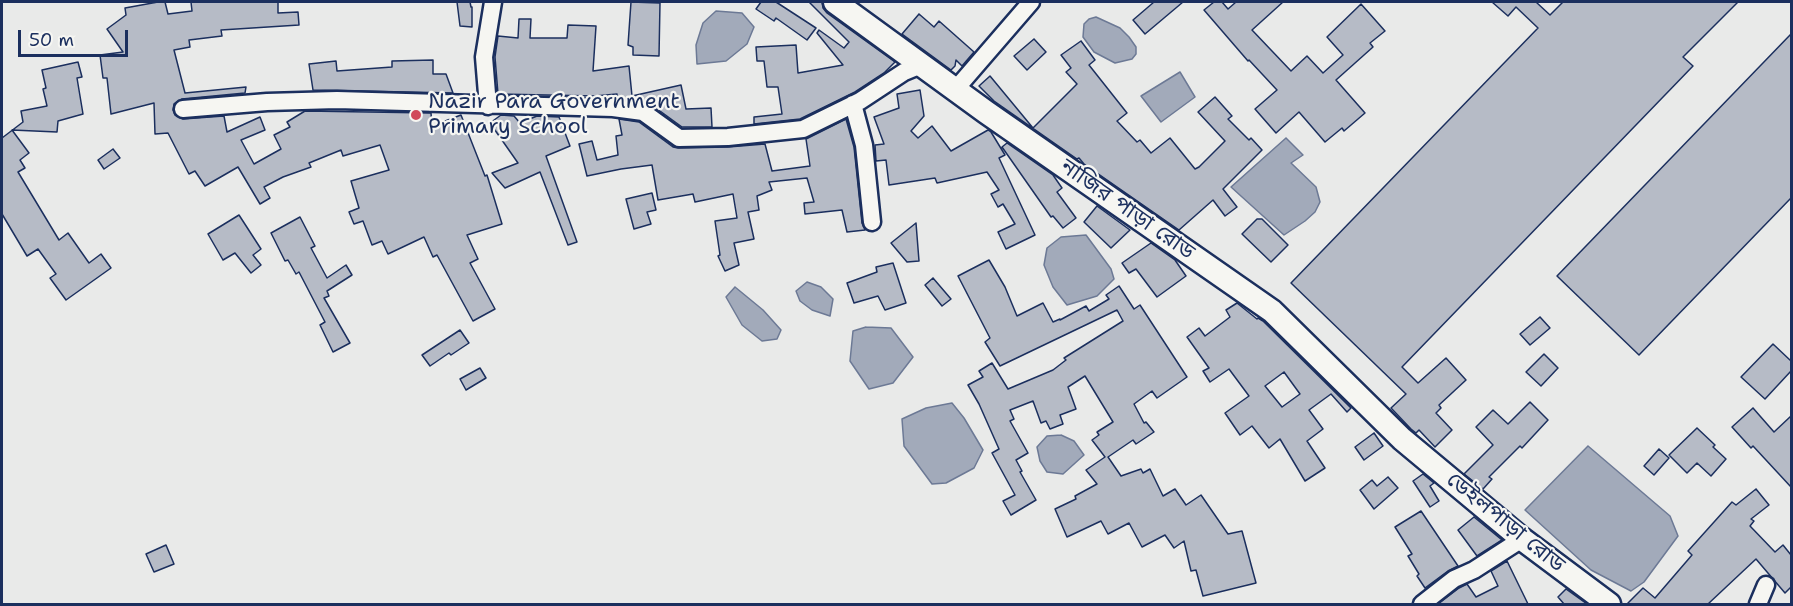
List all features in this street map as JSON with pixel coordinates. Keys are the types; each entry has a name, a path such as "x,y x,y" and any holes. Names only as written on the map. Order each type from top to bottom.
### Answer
{"main road":[{"name":"নাজির পাড়া রোড","path":"835,2 956,90 1272,311 1402,439"},
{"name":"ডেইলপাড়া রোড","path":"1402,439 1522,539 1608,604"}],"street":[{"path":"488,106 484,57 494,2"},
{"path":"956,90 1031,2"},
{"path":"183,109 267,102 337,100 613,108 643,112 679,138 728,137 803,129 853,104 904,72 921,65"},
{"path":"853,104 864,145 872,222"},
{"path":"1422,604 1454,579 1474,570 1522,539"},
{"path":"1758,604 1766,585"}],"water":[{"path":"716,11 742,13 754,27 747,44 726,61 697,64 696,45 703,23"},
{"path":"1096,17 1120,28 1129,37 1136,47 1136,54 1132,59 1115,63 1094,52 1083,37 1084,24"},
{"path":"1180,72 1195,97 1161,122 1141,96"},
{"path":"1286,138 1303,155 1291,163 1316,187 1320,202 1315,212 1284,235 1231,187"},
{"path":"1086,235 1111,269 1114,279 1097,296 1067,305 1053,287 1044,265 1047,248 1061,237"},
{"path":"807,282 821,287 833,299 830,316 812,310 800,301 796,291"},
{"path":"735,287 763,310 781,330 777,339 762,341 742,325 726,297"},
{"path":"866,327 891,328 913,357 893,383 869,389 850,361 853,331"},
{"path":"952,403 983,450 974,468 946,483 932,484 904,446 902,419 926,408"},
{"path":"1061,435 1074,441 1084,455 1063,474 1047,472 1040,461 1037,447 1047,436"},
{"path":"1588,446 1670,516 1678,536 1644,582 1631,591 1591,570 1525,510"}],"building":[{"path":"165,2 168,14 192,11 191,2 278,2 278,13 298,12 299,25 221,30 222,36 189,40 190,47 174,50 185,93 246,87 245,93 182,99 174,104 173,110 175,115 183,119 224,116 227,132 260,117 265,130 241,140 254,164 281,149 274,135 290,127 287,122 305,111 431,113 432,126 461,115 485,176 487,175 502,224 467,235 478,259 470,263 495,309 473,321 437,255 433,257 424,237 388,254 382,241 372,245 363,221 354,224 349,212 359,208 351,181 389,170 380,145 343,156 341,150 309,163 311,167 264,187 270,198 260,204 238,167 205,186 195,171 189,174 168,133 155,134 154,103 111,114 107,78 103,78 100,55 123,52 107,29 126,15 125,8"},
{"path":"457,2 470,2 472,27 460,26"},
{"path":"631,2 660,3 659,56 633,55 633,47 628,45"},
{"path":"761,2 776,2 816,28 807,40 776,18 774,21 756,9"},
{"path":"809,2 822,2 827,13 895,62 884,73 855,92 800,119 754,124 754,117 782,114 778,87 767,87 764,61 757,61 756,47 796,45 798,73 843,65 817,33 819,30 844,48 849,42"},
{"path":"1154,2 1183,2 1145,34 1133,20"},
{"path":"1214,2 1222,2 1228,9 1236,2 1283,2 1252,30 1291,71 1307,56 1323,73 1343,55 1327,37 1361,4 1385,31 1370,43 1373,47 1336,80 1365,113 1344,131 1342,128 1325,142 1299,112 1276,133 1255,109 1277,90 1248,61 1204,10"},
{"path":"1492,2 1536,2 1550,15 1563,2 1738,2 1683,57 1693,66 1402,367 1418,383 1446,358 1466,380 1439,405 1441,408 1436,413 1452,430 1435,447 1419,430 1416,433 1411,429 1391,408 1406,394 1291,283 1538,28 1516,7 1508,16"},
{"path":"919,14 934,27 939,21 974,52 962,66 956,60 951,70 902,34"},
{"path":"519,19 531,19 530,38 567,38 568,25 596,26 593,71 629,66 632,96 681,85 686,109 711,108 712,127 682,127 649,103 617,98 617,94 595,96 498,94 495,57 498,36 518,38"},
{"path":"1791,34 1791,198 1639,355 1557,276"},
{"path":"1034,39 1046,52 1027,70 1014,56"},
{"path":"1081,41 1095,60 1089,65 1127,113 1117,121 1137,142 1140,140 1151,153 1170,138 1195,169 1199,167 1225,141 1198,112 1215,97 1232,116 1228,119 1262,150 1223,189 1237,207 1225,216 1213,200 1179,230 1084,164 1079,158 1077,159 994,101 979,86 990,76 1033,128 1077,84 1066,72 1071,68 1061,55"},
{"path":"433,60 433,74 446,74 453,93 313,90 309,64 336,61 337,71 392,67 392,61"},
{"path":"78,62 82,77 77,78 83,114 58,121 57,132 12,130 23,122 21,111 47,106 42,70"},
{"path":"920,90 924,116 911,131 918,138 932,126 951,151 988,130 991,132 1005,155 999,158 1035,235 1006,249 998,232 1015,224 1003,204 998,207 991,194 999,190 987,172 937,183 935,178 889,185 886,160 876,161 875,145 884,144 874,117 899,108 897,94"},
{"path":"501,115 514,116 520,123 537,116 559,117 570,146 546,156 577,242 568,245 540,172 505,188 492,173 518,163 490,123"},
{"path":"619,119 639,122 673,147 678,148 765,144 772,171 810,166 806,139 846,119 854,147 862,223 865,230 847,232 842,210 805,214 804,203 814,202 807,178 769,182 772,190 757,196 759,210 748,212 754,239 734,243 739,265 725,271 718,256 720,255 715,221 737,218 733,194 695,202 693,194 658,200 652,165 587,176 579,144 592,141 597,160 618,155 616,136 622,135"},
{"path":"12,130 29,153 20,160 25,168 18,172 59,240 68,233 89,263 101,254 111,268 66,300 50,278 56,274 38,249 27,256 2,214 2,138"},
{"path":"1007,143 1053,175 1062,188 1057,192 1076,218 1063,228 1053,216 1051,217 1002,147"},
{"path":"113,149 120,158 104,169 98,160"},
{"path":"652,193 656,210 647,212 651,224 634,229 626,199"},
{"path":"1097,206 1130,230 1111,248 1084,222"},
{"path":"239,215 261,249 253,255 261,265 251,273 235,253 223,260 208,234"},
{"path":"300,217 315,246 311,248 327,278 346,265 352,275 327,291 329,296 324,298 350,343 333,352 320,325 325,322 299,272 296,274 288,260 285,261 271,233"},
{"path":"1257,219 1262,219 1288,245 1271,262 1242,234"},
{"path":"916,223 919,261 907,262 891,243"},
{"path":"1151,243 1175,260 1186,276 1157,297 1136,269 1129,273 1122,263"},
{"path":"989,260 1005,287 1017,316 1043,303 1053,322 1060,320 1086,306 1089,311 1109,299 1106,295 1119,286 1134,309 1140,305 1187,377 1157,398 1152,391 1134,404 1144,423 1146,422 1154,432 1136,444 1133,440 1108,457 1121,476 1141,469 1143,473 1150,469 1163,496 1175,489 1186,505 1201,495 1228,534 1242,531 1256,583 1203,596 1196,570 1191,571 1184,541 1174,548 1165,535 1142,547 1129,523 1108,534 1101,521 1067,537 1055,509 1076,499 1075,496 1097,484 1086,470 1105,457 1092,440 1099,435 1097,432 1113,422 1085,376 1068,387 1076,409 1060,415 1063,424 1050,429 1046,421 1041,423 1033,401 1010,410 1014,419 1010,421 1028,453 1016,460 1036,500 1011,515 1003,501 1015,495 992,453 999,449 968,385 983,377 979,371 992,363 1008,389 1053,370 1066,360 1064,358 1123,321 1117,310 1000,366 985,342 990,338 958,276"},
{"path":"893,263 906,303 885,310 878,296 854,303 847,283 877,272 876,267"},
{"path":"933,278 951,299 942,306 925,285"},
{"path":"1237,303 1263,321 1351,408 1347,412 1331,394 1309,410 1323,429 1307,441 1325,468 1305,481 1280,439 1269,448 1252,426 1240,435 1225,413 1249,396 1229,369 1210,382 1203,371 1209,368 1187,337 1199,328 1205,336 1230,317 1226,310","holes":["1284,372 1300,394 1282,407 1265,386"]},
{"path":"1540,317 1550,328 1530,345 1520,334"},
{"path":"460,330 469,343 430,366 422,355"},
{"path":"1773,344 1791,361 1791,371 1765,399 1741,377"},
{"path":"1544,354 1558,368 1541,386 1526,372"},
{"path":"480,368 486,378 466,390 460,379"},
{"path":"1530,402 1548,420 1522,448 1520,446 1489,477 1492,479 1483,489 1464,474 1493,445 1476,427 1493,410 1508,424"},
{"path":"1753,408 1774,432 1791,416 1791,487 1732,427"},
{"path":"1697,428 1726,459 1711,476 1697,463 1687,473 1669,455"},
{"path":"1374,433 1383,446 1364,460 1355,447"},
{"path":"1659,449 1669,458 1654,475 1644,466"},
{"path":"1423,474 1434,483 1430,486 1439,501 1430,507 1413,481"},
{"path":"1388,477 1398,488 1374,509 1360,490 1372,480 1377,486"},
{"path":"1756,489 1769,505 1751,519 1754,521 1750,526 1775,552 1783,545 1791,555 1791,587 1785,593 1756,559 1708,604 1627,604 1643,588 1655,598 1692,555 1688,551 1732,502 1736,505"},
{"path":"1421,511 1458,566 1425,588 1408,556 1412,554 1395,527"},
{"path":"1474,517 1502,540 1477,556 1458,530"},
{"path":"166,545 174,564 154,572 146,554"},
{"path":"1507,561 1528,604 1438,604 1467,584 1476,597 1498,586 1491,571"},
{"path":"1566,589 1587,604 1564,604 1558,597"}],"place":[{"name":"Nazir Para Government Primary School","path":"416,115"}]}
